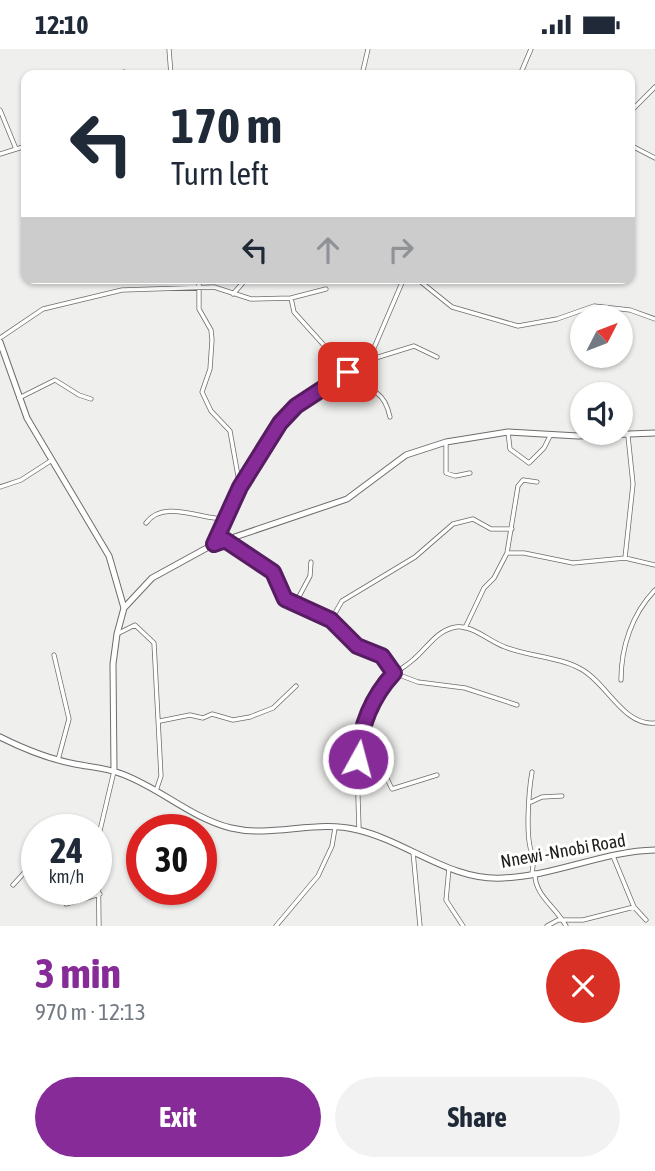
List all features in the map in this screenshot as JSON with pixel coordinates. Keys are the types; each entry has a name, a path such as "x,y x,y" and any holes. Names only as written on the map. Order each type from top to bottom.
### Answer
{"main road":[{"path":"0,340 18,398 109,556 124,608"},
{"path":"114,771 113,664 117,634 124,608 152,578 214,544 346,499 363,490 406,455 446,442 508,432 570,434"},
{"path":"633,435 655,433"},
{"name":"Nnewi -Nnobi Road","path":"0,737 58,760 114,771 192,812 231,828 267,830 336,826 359,830 449,868 502,878 655,850"}],"street":[{"path":"169,49 171,70"},
{"path":"363,70 368,49"},
{"path":"522,70 531,49"},
{"path":"635,107 655,87"},
{"path":"0,110 16,149"},
{"path":"0,154 21,148"},
{"path":"635,148 655,158"},
{"path":"200,284 199,309 211,330 212,340 210,369 202,392 211,411 230,431 240,487"},
{"path":"233,294 242,284"},
{"path":"367,360 401,284"},
{"path":"423,284 452,307 518,325 543,322 594,306 630,310 655,319"},
{"path":"0,340 43,310 58,304 146,286 172,290 214,287 251,299 291,298 326,289"},
{"path":"291,298 294,312 330,352 329,367 338,381 347,386 377,391 387,404 390,417"},
{"path":"214,544 240,487 289,412 367,360 414,347 437,357"},
{"path":"18,398 55,380 91,399"},
{"path":"508,432 510,449 529,463 544,448 551,434"},
{"path":"446,442 446,473 455,476 470,473"},
{"path":"625,558 633,484 629,445"},
{"path":"0,487 21,480 52,460"},
{"path":"465,628 484,588 494,578 507,553 519,482 537,482"},
{"path":"146,523 151,515 162,511 225,519"},
{"path":"331,620 342,601 415,557 453,524 472,519 491,529 512,529"},
{"path":"225,540 273,572 282,594 295,604 331,620 357,646 382,656 394,673 418,681 465,688 517,705"},
{"path":"507,553 524,553 573,563 625,558 655,565"},
{"path":"295,604 310,576 311,562"},
{"path":"621,680 623,648 641,607 655,590"},
{"path":"117,634 135,625 153,639 160,722 161,776 156,791"},
{"path":"359,830 358,759 362,726 382,686 394,673 439,634 455,627 465,628 506,648 531,652 548,661 570,664 599,681 625,713 655,723"},
{"path":"54,655 69,719 58,760"},
{"path":"160,722 190,715 203,718 212,715 233,720 250,717 273,708 296,687"},
{"path":"358,759 379,762 390,789 437,775"},
{"path":"104,814 114,771"},
{"path":"532,772 530,802 534,873 538,891 555,907 566,926"},
{"path":"530,802 542,797 562,796"},
{"path":"276,926 318,876 332,846 336,826"},
{"path":"413,852 420,926"},
{"path":"612,856 634,907 646,920"},
{"path":"449,868 446,899 463,926"},
{"path":"13,885 21,876"},
{"path":"99,926 100,905"},
{"path":"547,926 562,920 593,918 634,907"}],"route":[{"path":"348,372 296,406 280,423 267,449 240,487 214,544 225,540 266,566 273,572 285,599 331,620 348,634 357,646 382,656 394,673 382,686 362,726 358,759"}]}
